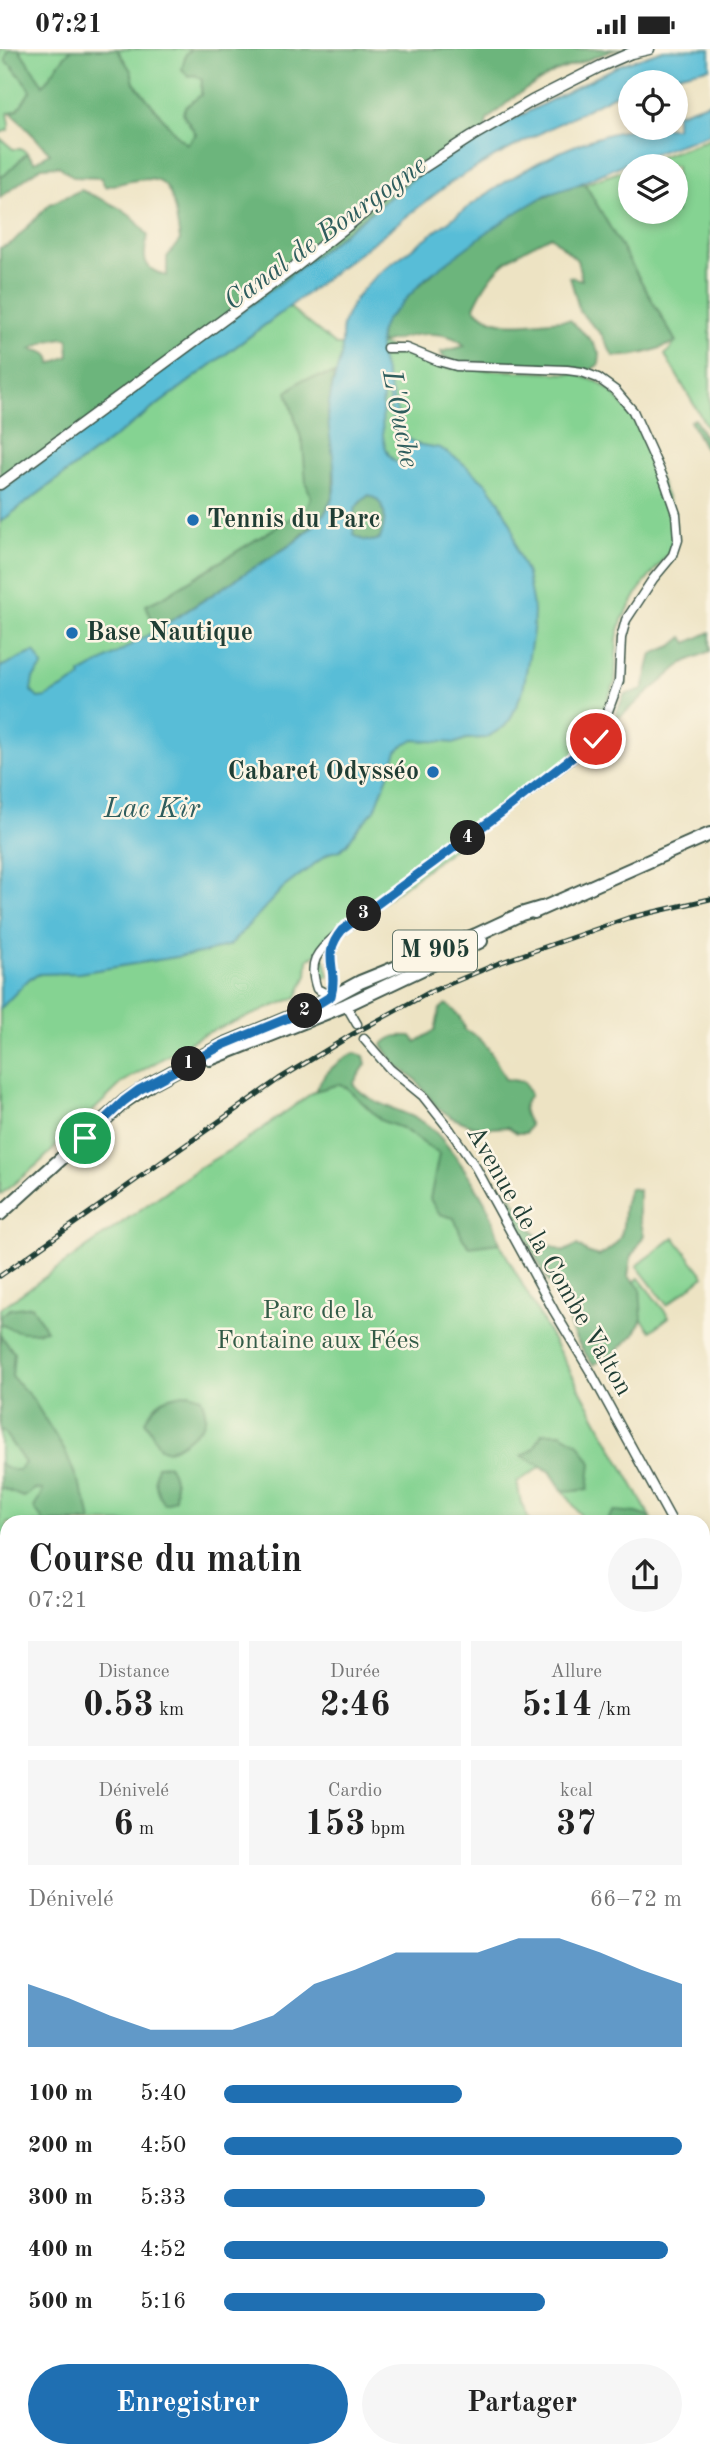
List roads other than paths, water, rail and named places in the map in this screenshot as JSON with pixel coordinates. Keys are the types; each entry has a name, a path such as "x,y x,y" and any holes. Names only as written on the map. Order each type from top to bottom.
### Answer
{"main road":[{"name":"M 905","path":"179,1069 346,1005 473,945 541,908 710,834"},
{"name":"M 905","path":"1,1217 16,1208 21,1197 139,1090 223,1045 310,1009 360,982 541,908"},
{"name":"M 905","path":"346,1005 351,997 422,963 451,945"},
{"name":"M 905","path":"301,1022 323,1008 331,996"},
{"path":"331,996 346,1005"}],"street":[{"path":"0,484 295,267 414,174 533,101 601,66 631,53 649,49"},
{"path":"387,348 406,348 456,366 582,372 608,384 633,411 671,499 678,527 678,540 673,555 653,579 626,620 621,638 619,681 598,738"},
{"path":"342,930 331,947 335,983 331,996 317,989 312,964 316,956 342,930 614,727"},
{"path":"346,1005 357,1024"},
{"name":"Avenue de la Combe Valton","path":"364,1039 390,1069 422,1096 450,1130 475,1168 669,1515"}],"water":[{"name":"Canal de Bourgogne","path":"710,49 710,68 688,73 688,70 618,70 618,93 496,156 450,183 289,307 0,522 0,492 282,282 422,172 516,118 622,64 663,50"},
{"name":"Lac Kir","path":"710,102 710,134 653,154 618,154 618,167 546,195 519,211 426,278 385,321 380,334 379,350 382,362 401,426 409,439 416,444 440,448 459,460 486,483 512,526 517,552 527,574 534,611 523,690 511,718 505,726 486,738 466,739 456,743 414,740 406,743 397,751 375,810 348,843 340,850 329,853 283,888 230,945 207,952 79,973 40,974 30,978 0,1009 0,667 34,652 43,666 33,678 31,691 38,698 46,697 81,678 80,674 185,612 288,547 307,532 323,515 334,492 328,412 342,353 343,325 355,299 386,268 523,171 550,156 618,132 618,140 688,140 688,110","holes":["383,393 388,395 396,434 407,455 404,465 395,461 385,446 382,424","369,495 383,508 384,526 380,539 364,540 354,535 354,512"]}],"railway":[{"path":"0,1276 279,1079 430,992 499,963 628,918 710,899"}],"place":[{"name":"Tennis du Parc","path":"193,520"},
{"name":"Base Nautique","path":"72,633"},
{"name":"Cabaret Odysséo","path":"433,772"}],"water label":[{"name":"L'Ouche","path":"399,419"}],"park label":[{"name":"Parc de la Fontaine aux Fées","path":"318,1326"}]}
